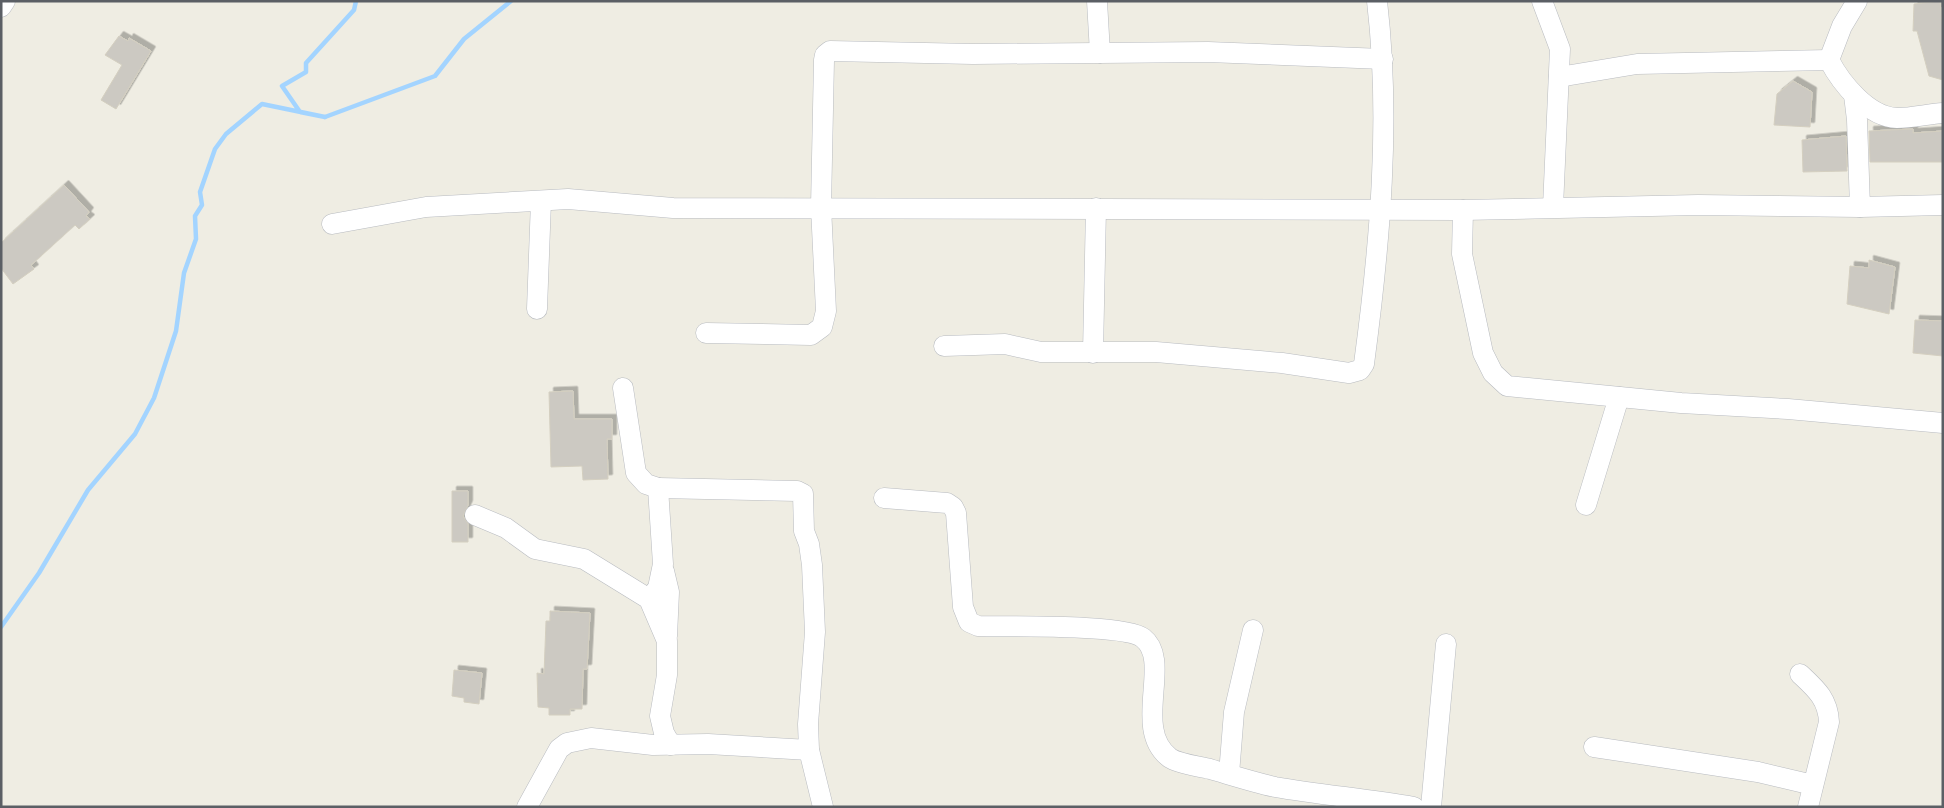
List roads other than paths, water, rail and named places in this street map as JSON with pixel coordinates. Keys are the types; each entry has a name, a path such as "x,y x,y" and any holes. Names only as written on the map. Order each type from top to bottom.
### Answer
{"street":[{"path":"1,7 5,1"},
{"path":"1097,1 1100,53"},
{"path":"944,346 1005,344 1041,352 1156,352 1282,363 1349,373 1360,370 1364,364 1371,313 1381,208 1383,59 1377,1"},
{"path":"1542,1 1560,50 1554,207"},
{"path":"1829,60 1842,26 1856,1"},
{"path":"706,333 816,334 822,327 826,311 821,207 824,60 825,55 830,51 973,54 1208,52 1383,59"},
{"path":"1559,77 1637,64 1829,60"},
{"path":"1829,60 1842,83 1854,95 1881,114 1895,118 1943,113"},
{"path":"1854,95 1857,120 1860,207"},
{"path":"332,224 426,207 568,199 673,208 1381,208 1463,210 1698,205 1860,207 1943,205"},
{"path":"537,309 541,201"},
{"path":"1093,353 1096,208"},
{"path":"1463,210 1462,254 1483,353 1492,373 1507,386 1681,404 1788,409 1943,422"},
{"path":"623,388 636,473 646,484 658,488 797,491 803,494 804,531 809,544 812,565 814,622 808,724 810,750 823,807"},
{"path":"1586,506 1619,397"},
{"path":"658,488 663,564 669,592 667,675 660,716 664,734 671,745"},
{"path":"884,498 947,503 953,507 956,513 962,608 969,622 978,626 1077,627 1128,632 1142,636 1150,645 1154,657 1152,727 1163,751 1171,759 1275,787 1414,807"},
{"path":"475,515 506,528 535,549 584,559 649,599 667,641"},
{"path":"649,599 658,588 663,564"},
{"path":"1229,774 1234,712 1253,630"},
{"path":"1431,807 1446,644"},
{"path":"1800,674 1823,696 1829,715 1829,722 1808,807"},
{"path":"527,807 555,755 567,743 591,738 652,745 708,744 810,750"},
{"path":"1594,747 1758,772 1813,785"}],"waterway":[{"path":"1,627 39,573 88,490 135,434 154,398 176,331 184,273 196,239 195,216 202,205 200,192 215,149 226,134 262,104 325,117 300,112 282,86 306,72 306,63 354,10 356,1"},
{"path":"325,117 435,76 464,39 511,1"}]}
